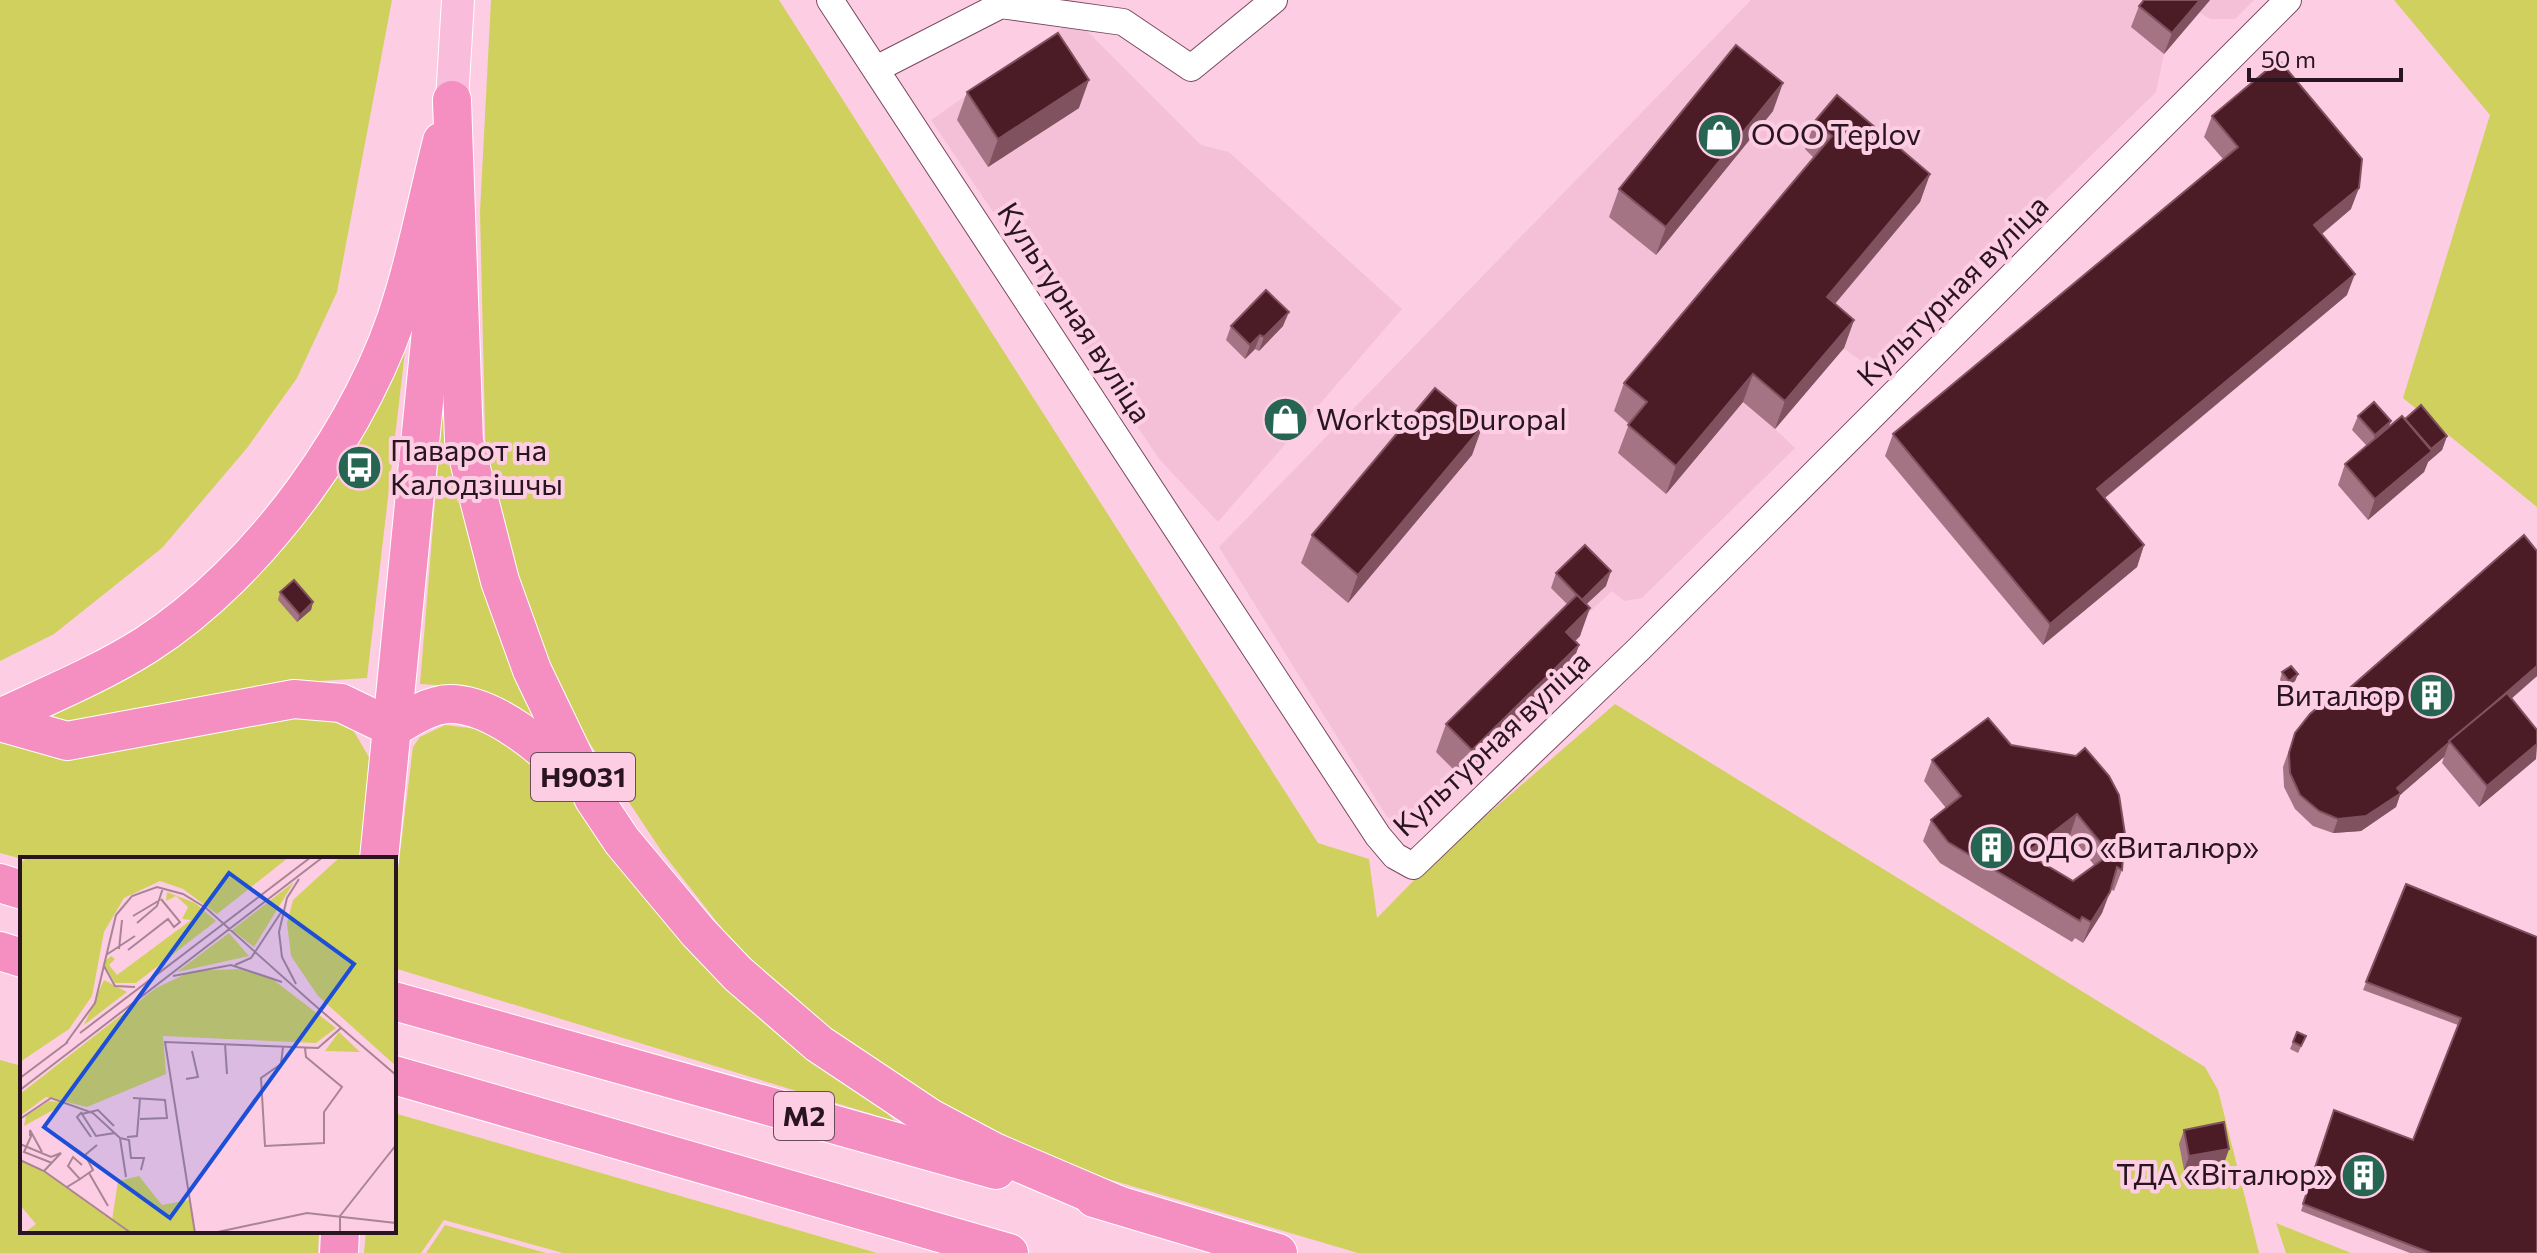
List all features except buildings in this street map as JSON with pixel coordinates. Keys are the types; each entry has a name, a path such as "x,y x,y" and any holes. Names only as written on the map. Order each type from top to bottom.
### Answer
{"highway":[{"name":"Н9031","path":"0,720 147,644 202,600 256,548 297,500 338,440 364,391 404,297 452,100"},
{"name":"Н9031","path":"379,857 452,100"},
{"name":"Н9031","path":"452,100 464,441 500,581 532,670 594,799 622,841 698,932 748,983 819,1044 930,1118 994,1152 1118,1205"},
{"name":"Н9031","path":"0,720 67,741 294,699 341,703 393,728"},
{"name":"Н9031","path":"393,728 412,717 449,704 477,709 513,728 554,757 594,799"},
{"path":"0,883 20,889"},
{"path":"0,951 20,957"},
{"name":"М2","path":"396,1002 1278,1253"},
{"name":"М2","path":"396,1076 1009,1253"},
{"path":"339,1253 340,1233"}],"main road":[{"name":"Н9031","path":"452,100 458,0"}],"street":[{"name":"Культурная вуліца","path":"830,0 1378,836 1395,856 1413,866 1650,638 2288,0"},
{"path":"876,69 1001,5 1123,22 1191,68 1274,0"}],"shaded area":[{"path":"0,0 392,0 337,292 297,378 247,448 162,548 54,634 0,661"},
{"path":"491,0 779,0 1318,843 1369,859 1377,918 1429,865 1615,704 2205,1067 2218,1090 2259,1253 1358,1253 1098,1176 942,1109 855,1052 742,954 662,852 583,733 552,672 525,602 486,471 480,212"},
{"path":"1751,0 2254,0 2235,19 2210,19 2199,12 2164,54 2156,92 1873,369 1843,348 1775,429 1795,448 1642,598 1624,601 1612,591 1573,628 1580,636 1569,673 1419,825 1387,817 1219,547"},
{"path":"2394,0 2537,0 2537,507 2403,398 2490,115"},
{"path":"1075,19 1201,145 1229,152 1402,309 1218,522 1159,459 931,120"},
{"path":"409,317 367,678 272,684 63,724 51,722 38,709 197,620"},
{"path":"447,357 553,742 468,687 420,684"},
{"path":"317,708 349,723 370,759 363,857 20,858 0,853 0,736"},
{"path":"445,725 486,730 508,743 572,797 895,1121 396,969 396,886 413,747 420,737"},
{"path":"0,1060 20,1065 20,1233 319,1233 318,1253 0,1253"},
{"path":"396,1114 877,1253 563,1253 444,1220 421,1253 364,1253 366,1233 396,1233"},
{"path":"2276,1223 2351,1253 2286,1253"},
{"path":"445,1225 546,1253 426,1253"}],"place":[{"name":"OOO Teplov","path":"1720,135"},
{"name":"Worktops Duropal","path":"1285,420"},
{"name":"Паварот на Калодзішчы","path":"359,468"},
{"name":"Виталюр","path":"2432,696"},
{"name":"ОДО «Виталюр»","path":"1991,848"},
{"name":"ТДА «Віталюр»","path":"2364,1175"}]}
